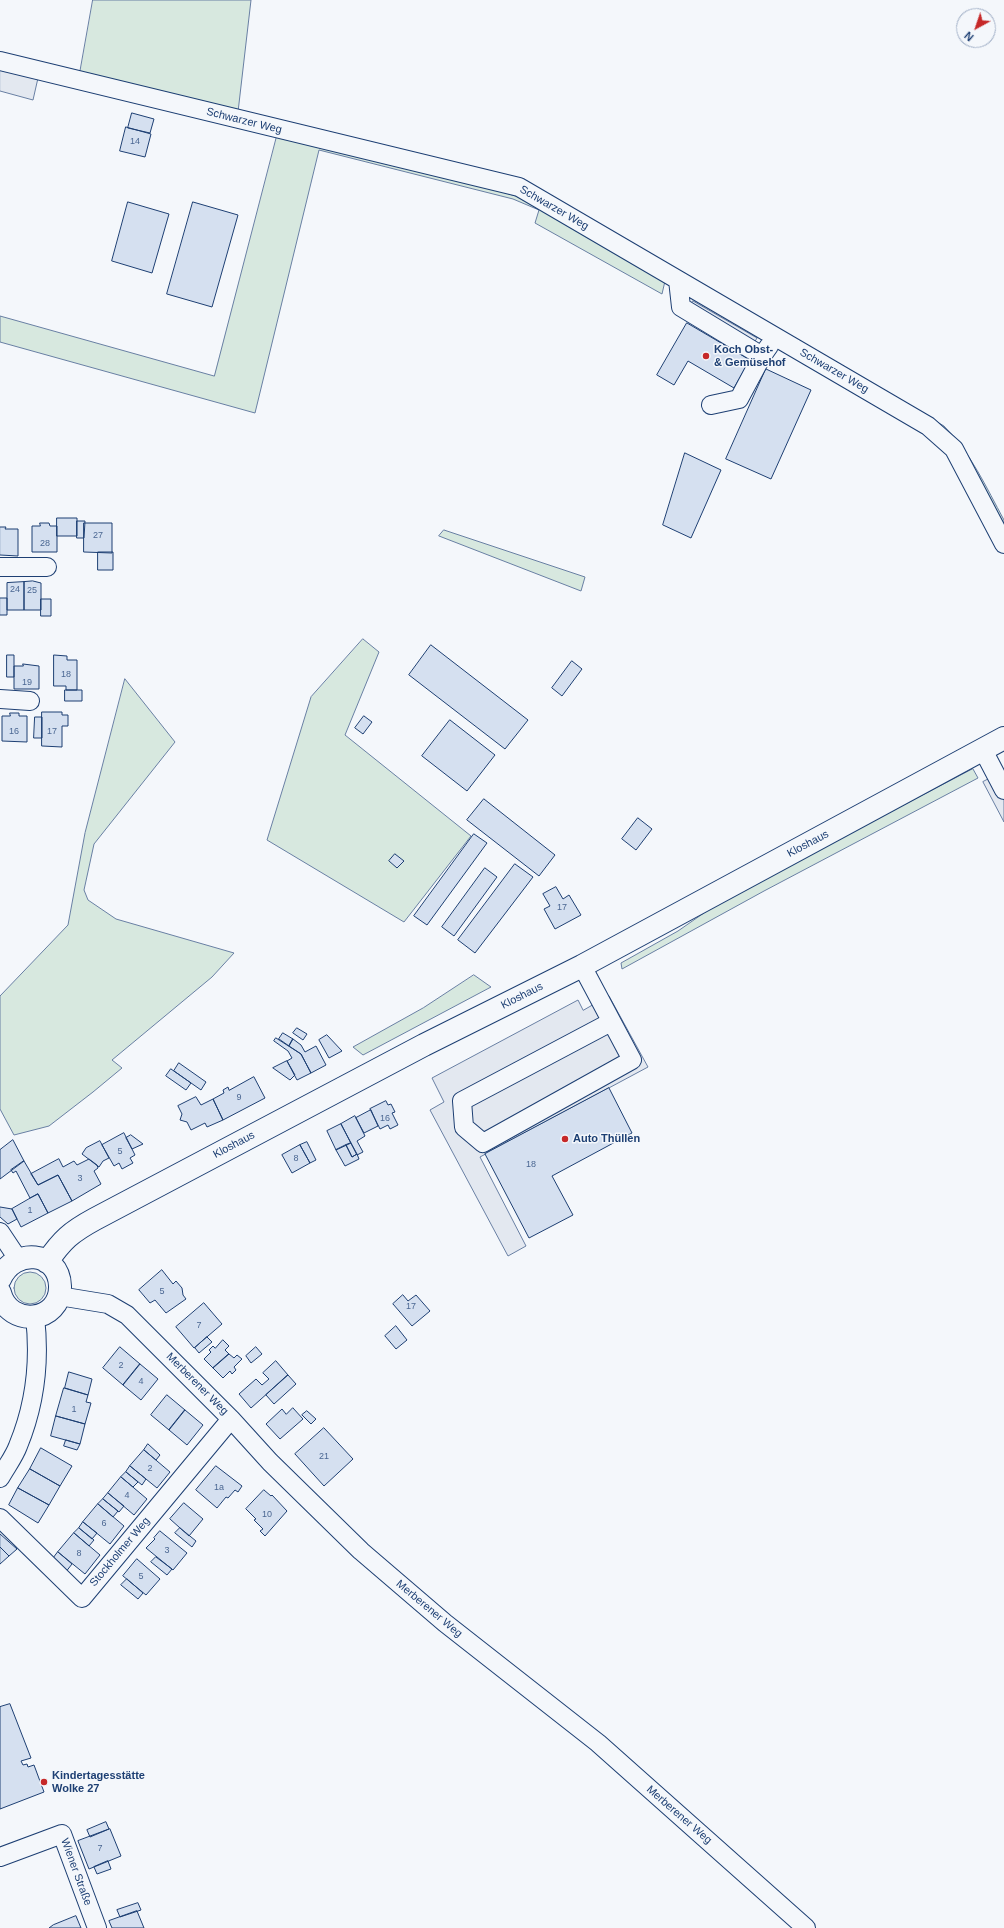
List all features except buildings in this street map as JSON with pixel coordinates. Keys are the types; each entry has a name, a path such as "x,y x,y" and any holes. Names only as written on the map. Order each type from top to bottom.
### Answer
{"main road":[{"name":"Kloshaus","path":"47,1262 59,1244 74,1231 424,1045 582,966 1004,738"},
{"path":"0,1279 7,1267 18,1259 33,1257 47,1262 54,1269 58,1277 60,1287 58,1296 50,1310 35,1317 25,1317 15,1314 7,1307 0,1293"}],"street":[{"name":"Schwarzer Weg","path":"0,61 519,187 928,426 954,449 1004,544"},
{"path":"678,280 681,307 762,356"},
{"path":"711,405 739,399 762,356 776,338"},
{"path":"0,567 47,567"},
{"path":"0,699 30,701"},
{"path":"983,750 1004,790"},
{"path":"582,966 632,1060 482,1144 464,1126 462,1101 611,1022"},
{"path":"0,1232 18,1259"},
{"name":"Merberener Weg","path":"58,1296 108,1304 127,1315 231,1419 270,1462 361,1551 445,1623 598,1743 806,1928"},
{"path":"0,1478 18,1447 35,1391 37,1337 35,1317"},
{"name":"Stockholmer Weg","path":"0,1518 82,1598 231,1419"},
{"name":"Wiener Straße","path":"0,1857 62,1834 97,1928"}],"shaded area":[{"path":"93,0 251,0 238,112 80,73"},
{"path":"0,68 38,78 33,100 0,91"},
{"path":"277,136 493,189 522,198 665,281 662,294 535,223 539,210 513,199 319,150 255,413 0,342 0,316 214,376"},
{"path":"684,273 944,426 954,436 970,459 1004,520 1004,524 962,451"},
{"path":"693,301 757,338 747,355 683,317"},
{"path":"444,530 585,577 581,591 439,536"},
{"path":"363,639 379,652 345,735 471,836 404,922 267,840 311,697"},
{"path":"125,679 175,742 94,844 84,890 88,900 116,919 234,953 212,977 112,1060 122,1068 93,1092 49,1126 14,1135 0,1109 0,996 68,925 85,833"},
{"path":"973,769 978,778 764,891 622,969 621,963 678,931 724,899"},
{"path":"1004,771 1004,822 983,782"},
{"path":"474,975 491,987 363,1055 353,1047 423,1008"},
{"path":"609,996 648,1067 480,1157 526,1246 508,1256 430,1110 444,1102 432,1078 578,1000 583,1010"},
{"path":"30,1272 36,1273 43,1279 46,1288 45,1294 39,1301 30,1304 24,1303 17,1297 14,1288 15,1282 21,1275"}],"place":[{"name":"Koch Obst- & Gemüsehof","path":"706,356"},
{"name":"Auto Thüllen","path":"565,1139"},
{"name":"Kindertagesstätte Wolke 27","path":"44,1782"}]}
